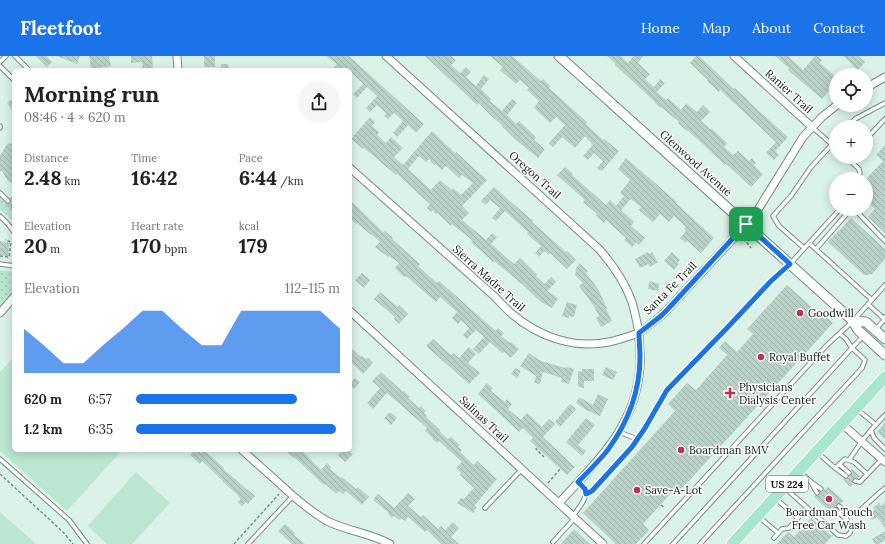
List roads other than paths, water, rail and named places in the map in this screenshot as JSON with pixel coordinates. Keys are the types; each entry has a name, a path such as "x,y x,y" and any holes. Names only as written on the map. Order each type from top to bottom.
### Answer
{"main road":[{"name":"US 224","path":"732,544 885,377"}],"street":[{"path":"177,56 178,68"},
{"name":"Oregon Trail","path":"386,56 599,249 614,267 626,289 632,303 639,333"},
{"name":"Glenwood Avenue","path":"559,56 853,321 858,330 885,355"},
{"name":"Ranier Trail","path":"734,56 812,127"},
{"path":"873,84 885,77"},
{"name":"Santa Fe Trail","path":"639,333 667,310 758,211 803,137 829,111"},
{"name":"Sierra Madre Trail","path":"352,170 494,296 512,314 534,330 559,341 586,344 611,342 639,333"},
{"path":"0,312 12,299"},
{"name":"Salinas Trail","path":"352,313 603,544"},
{"name":"Glenwood Avenue","path":"853,321 866,322 885,339"},
{"path":"559,504 606,451 619,432 630,410 639,377 639,333"},
{"path":"842,424 883,460"},
{"path":"244,452 314,513 340,527 390,544"}],"lane":[{"path":"0,62 6,56"},
{"path":"15,56 27,68"},
{"path":"0,66 12,78"},
{"path":"855,120 885,103"},
{"path":"873,132 885,119"},
{"path":"812,127 829,141"},
{"path":"804,248 779,226 773,216 791,196 811,167 829,147"},
{"path":"854,164 860,172"},
{"path":"0,193 8,201"},
{"path":"0,216 12,229"},
{"path":"586,494 592,491 632,447 667,390 771,281 790,264 833,216"},
{"path":"816,249 846,216"},
{"path":"861,216 885,241"},
{"path":"809,242 872,300"},
{"path":"0,264 12,266"},
{"path":"644,544 826,346 853,321 885,286"},
{"path":"868,304 884,317 875,330"},
{"path":"700,544 862,368 865,360 840,334"},
{"path":"673,544 864,336"},
{"path":"856,408 876,425"},
{"path":"848,460 862,441 885,415"},
{"path":"872,430 874,438 885,449"},
{"path":"619,432 637,439"},
{"path":"816,452 835,468 847,474 839,464"},
{"path":"0,459 69,520 87,544"},
{"path":"835,468 845,459 854,462 867,474"},
{"path":"856,481 860,482 883,460"},
{"path":"485,508 522,469"},
{"path":"799,471 821,489"},
{"path":"553,542 574,517 585,499 585,489 578,482"},
{"path":"811,482 817,493"},
{"path":"784,487 838,535 846,536 850,533 852,527 836,510"},
{"path":"856,514 885,488"},
{"path":"248,544 293,496"},
{"path":"774,498 798,518 789,528 782,529 774,538"},
{"path":"839,506 846,512 847,520"},
{"path":"758,516 778,533"}],"place":[{"name":"Goodwill","path":"800,313"},
{"name":"Royal Buffet","path":"761,357"},
{"name":"Physicians Dialysis Center","path":"730,393"},
{"name":"Boardman BMV","path":"681,450"},
{"name":"Save-A-Lot","path":"637,490"},
{"name":"Boardman Touch Free Car Wash","path":"829,499"}]}
